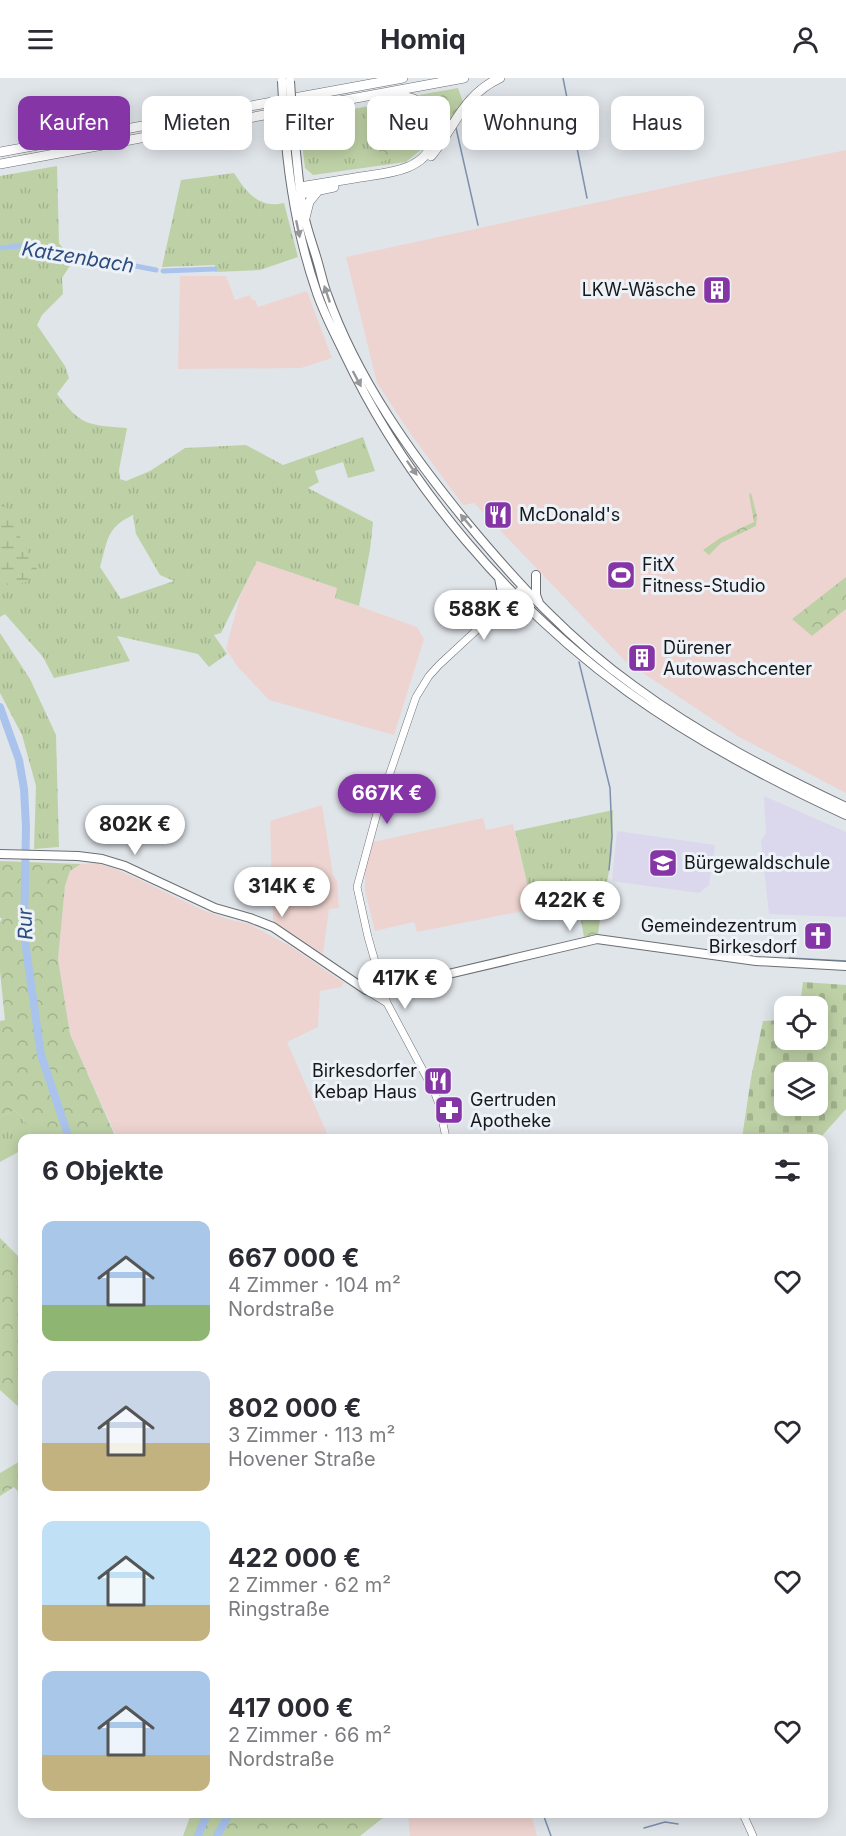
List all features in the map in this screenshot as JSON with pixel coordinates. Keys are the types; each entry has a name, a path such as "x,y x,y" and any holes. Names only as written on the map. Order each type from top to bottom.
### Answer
{"highway":[{"path":"0,152 402,78"},
{"path":"0,164 464,78"},
{"path":"296,191 317,192 415,169 435,150 472,96 500,78"},
{"path":"296,191 399,170 420,161 429,150 434,133 431,116 422,104 410,98 364,97"},
{"path":"305,218 309,202 317,192"}],"main road":[{"path":"286,79 299,233 316,293 374,411 420,480 499,578 591,663 667,718 761,774 846,815"},
{"path":"296,191 326,294 351,349 383,407 405,443 440,489 522,588 616,673 670,711 740,754 846,807"},
{"path":"536,576 536,595 539,604"},
{"path":"496,612 502,593 499,578"},
{"path":"2,854 62,855 102,859 125,866 215,908 260,921 285,934 366,990 376,992 597,939 756,961 846,966"}],"street":[{"path":"446,1134 434,1090 387,1003 357,887 377,813 420,689 439,665 522,588"},
{"path":"366,990 387,1003"},
{"path":"744,1818 753,1836"}],"shaded area":[{"path":"846,150 846,793 739,737 625,661 474,503 463,505 410,433 377,383 346,257"},
{"path":"180,276 226,276 235,300 250,295 258,307 307,291 332,358 301,368 178,369"},
{"path":"257,561 338,588 336,598 417,627 424,639 394,735 269,700 237,666 226,649 240,596"},
{"path":"764,796 846,832 846,917 769,914 761,841 766,833"},
{"path":"322,805 333,875 337,881 339,908 329,909 323,954 273,921 270,821"},
{"path":"483,818 486,830 513,824 533,909 417,932 414,922 375,931 365,891 365,872 373,842"},
{"name":"Bürgewaldschule","path":"617,831 715,845 709,885 699,893 612,881"},
{"path":"95,863 113,868 200,909 249,924 290,946 344,983 341,987 320,991 318,1027 287,1042 327,1134 115,1134 70,1034 58,958 65,886 70,871 81,864"},
{"path":"408,1818 532,1818 537,1836 410,1836"}],"green space":[{"path":"458,88 462,104 450,123 450,96 419,95"},
{"path":"367,106 367,150 421,150 406,162 313,175 305,168 303,150 355,150 355,109"},
{"path":"380,150 409,150 404,155 377,163"},
{"path":"57,166 59,243 73,261 62,278 63,294 42,315 37,325 65,366 69,378 57,394 65,405 86,422 127,428 119,470 120,479 126,481 150,471 185,448 246,445 283,465 363,437 375,471 348,478 343,462 315,471 319,482 308,488 373,522 359,606 335,598 337,588 257,561 221,633 214,635 227,654 209,667 198,654 117,636 130,661 54,678 43,657 5,614 0,617 0,176","holes":["133,515 136,534 160,575 174,581 121,599 100,567 109,536 118,525"]},
{"path":"234,173 243,187 260,201 267,204 284,203 298,257 260,270 215,272 215,265 162,267 181,180"},
{"path":"751,493 757,516 756,526 721,543 709,555 703,550 720,538 754,522 749,494"},
{"path":"0,499 37,569 26,582 8,585 0,581"},
{"path":"846,577 846,609 812,636 792,619"},
{"path":"0,633 30,679 56,735 59,847 34,849 36,786 22,735 0,693"},
{"path":"613,810 612,854 605,894 533,909 515,831"},
{"path":"0,861 81,864 70,871 65,886 58,959 70,1034 114,1134 31,1134 26,1122 17,1113 13,1111 0,1117 0,1021 5,1020 0,971 0,922 2,918 0,918"},
{"path":"602,905 598,934 584,937 579,910"},
{"path":"803,982 846,985 846,1109 824,1134 743,1134 763,1021 774,1020 774,1050 828,1050 828,996 801,996"},
{"path":"13,1111 17,1113 23,1118 31,1134 18,1134 18,1152 0,1162 0,1117"},
{"path":"0,1238 18,1256 18,1406 0,1390"},
{"path":"18,1462 18,1492 14,1487 0,1496 0,1473"},
{"path":"190,1818 383,1818 360,1836 183,1836"}],"waterway":[{"path":"563,78 587,198"},
{"path":"456,128 478,225"},
{"name":"Katzenbach","path":"0,248 28,245 156,270"},
{"name":"Katzenbach","path":"163,271 215,269"},
{"path":"579,662 610,788 612,836 609,870"},
{"name":"Rur","path":"0,707 19,760 24,789 26,827 24,934 41,1055 68,1134"},
{"path":"789,958 846,961"},
{"name":"Rur","path":"198,1836 205,1818"},
{"name":"Rur","path":"217,1836 227,1818"},
{"path":"544,1818 551,1836"},
{"path":"644,1828 665,1822 678,1824"}],"place":[{"name":"LKW-Wäsche","path":"717,290"},
{"name":"McDonald's","path":"498,515"},
{"name":"FitX Fitness-Studio","path":"621,575"},
{"name":"Dürener Autowaschcenter","path":"642,658"},
{"name":"Bürgewaldschule","path":"663,863"},
{"name":"Gemeindezentrum Birkesdorf","path":"818,936"},
{"name":"Birkesdorfer Kebap Haus","path":"438,1081"},
{"name":"Gertruden Apotheke","path":"449,1110"}]}
